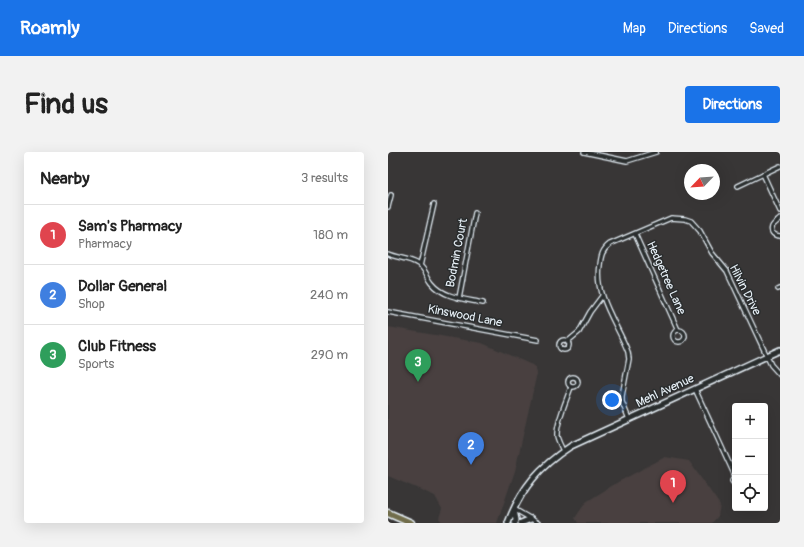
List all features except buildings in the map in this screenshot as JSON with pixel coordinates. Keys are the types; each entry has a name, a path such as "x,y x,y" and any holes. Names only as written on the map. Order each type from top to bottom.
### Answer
{"main road":[{"path":"388,513 411,523"}],"street":[{"path":"584,152 627,161 656,152"},
{"path":"738,186 780,166"},
{"path":"763,174 780,211"},
{"path":"388,206 391,195"},
{"path":"420,266 434,204"},
{"name":"Bodmin Court","path":"459,298 475,213"},
{"name":"Hilvin Drive","path":"636,234 671,218 692,221 696,225 712,253 727,272 766,356 771,365 780,375"},
{"path":"780,219 772,229 775,235 780,236"},
{"path":"629,419 622,402 629,359 628,352 602,296 598,276 602,254 605,248 610,244 636,234"},
{"name":"Hedgetree Lane","path":"636,234 678,330"},
{"path":"388,254 417,263 440,291 451,296 483,303"},
{"path":"567,342 579,332 590,312 602,296"},
{"name":"Kinswood Lane","path":"388,312 538,340"},
{"name":"Mehl Avenue","path":"508,523 527,486 536,474 548,462 563,451 582,440 780,350"},
{"path":"563,451 557,436 562,411 572,387"},
{"path":"695,389 735,475"},
{"path":"514,509 538,523"},
{"path":"514,509 516,520 515,523"},
{"path":"521,523 531,519"}],"shaded area":[{"path":"388,327 482,343 535,367 537,373 515,471 497,523 445,523 439,518 442,509 435,496 388,476"},
{"path":"665,457 689,461 720,505 718,516 712,523 578,523 575,518 586,502 618,482"}],"place":[{"name":"Club Fitness","path":"418,382"},
{"name":"Dollar General","path":"471,465"},
{"name":"Sam's Pharmacy","path":"673,503"}]}
